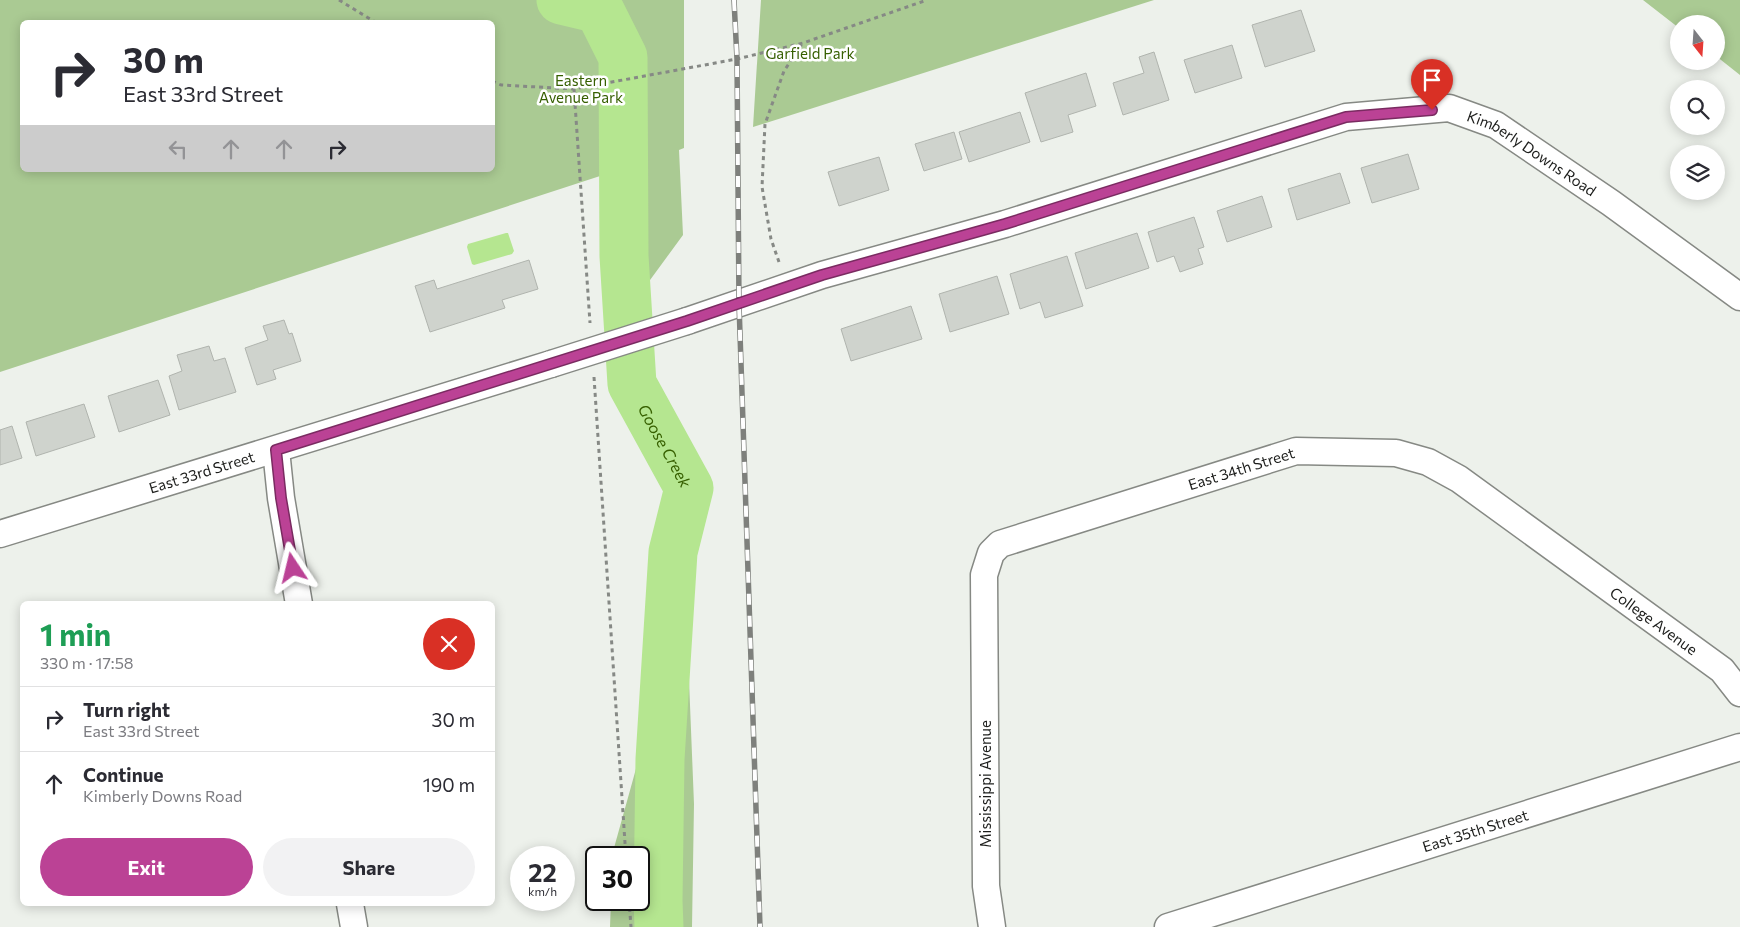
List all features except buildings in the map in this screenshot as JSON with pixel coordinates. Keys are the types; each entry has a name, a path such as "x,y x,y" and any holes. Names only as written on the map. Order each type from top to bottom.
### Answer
{"street":[{"name":"Kimberly Downs Road","path":"1005,224 1346,117 1449,108 1496,125 1611,203 1740,297"},
{"name":"East 33rd Street","path":"0,534 552,364 822,275 1005,224"},
{"path":"276,450 281,498 298,601"},
{"name":"East 34th Street","path":"985,640 984,575 991,553 1000,544 1296,450 1396,453 1428,462 1459,479 1562,554"},
{"name":"College Avenue","path":"1562,554 1722,670 1740,693"},
{"name":"Mississippi Avenue","path":"985,640 986,886 992,927"},
{"name":"East 35th Street","path":"1168,927 1740,747"},
{"path":"350,906 354,927"}],"path":[{"path":"339,0 372,20"},
{"path":"495,82 501,85 574,89 737,59 803,43 927,0"},
{"path":"787,287 771,239 762,186 765,124 784,71 803,43"},
{"path":"574,89 590,329"},
{"path":"593,369 625,846"},
{"path":"630,911 631,927"}],"green space":[{"name":"Eastern Avenue Park","path":"0,0 684,0 684,148 679,150 683,235 642,291 640,163 0,372"},
{"name":"Garfield Park","path":"761,0 1154,0 753,127"},
{"path":"1643,0 1740,0 1740,75 1725,63 1725,15 1670,15 1670,21"},
{"path":"667,657 689,680 694,804 692,927 610,927 611,911 650,911 650,846 615,846"}],"shaded area":[{"path":"508,233 514,251 512,254 472,264 467,247 468,244"}],"waterway":[{"name":"Goose Creek","path":"561,0 599,9 623,57 624,256 632,384 689,488 673,552 660,759 659,927"}],"railway":[{"path":"734,0 737,59 739,304 760,927"}],"route":[{"path":"293,568 281,498 276,450 687,321 822,275 1005,224 1346,117 1432,110"}]}
